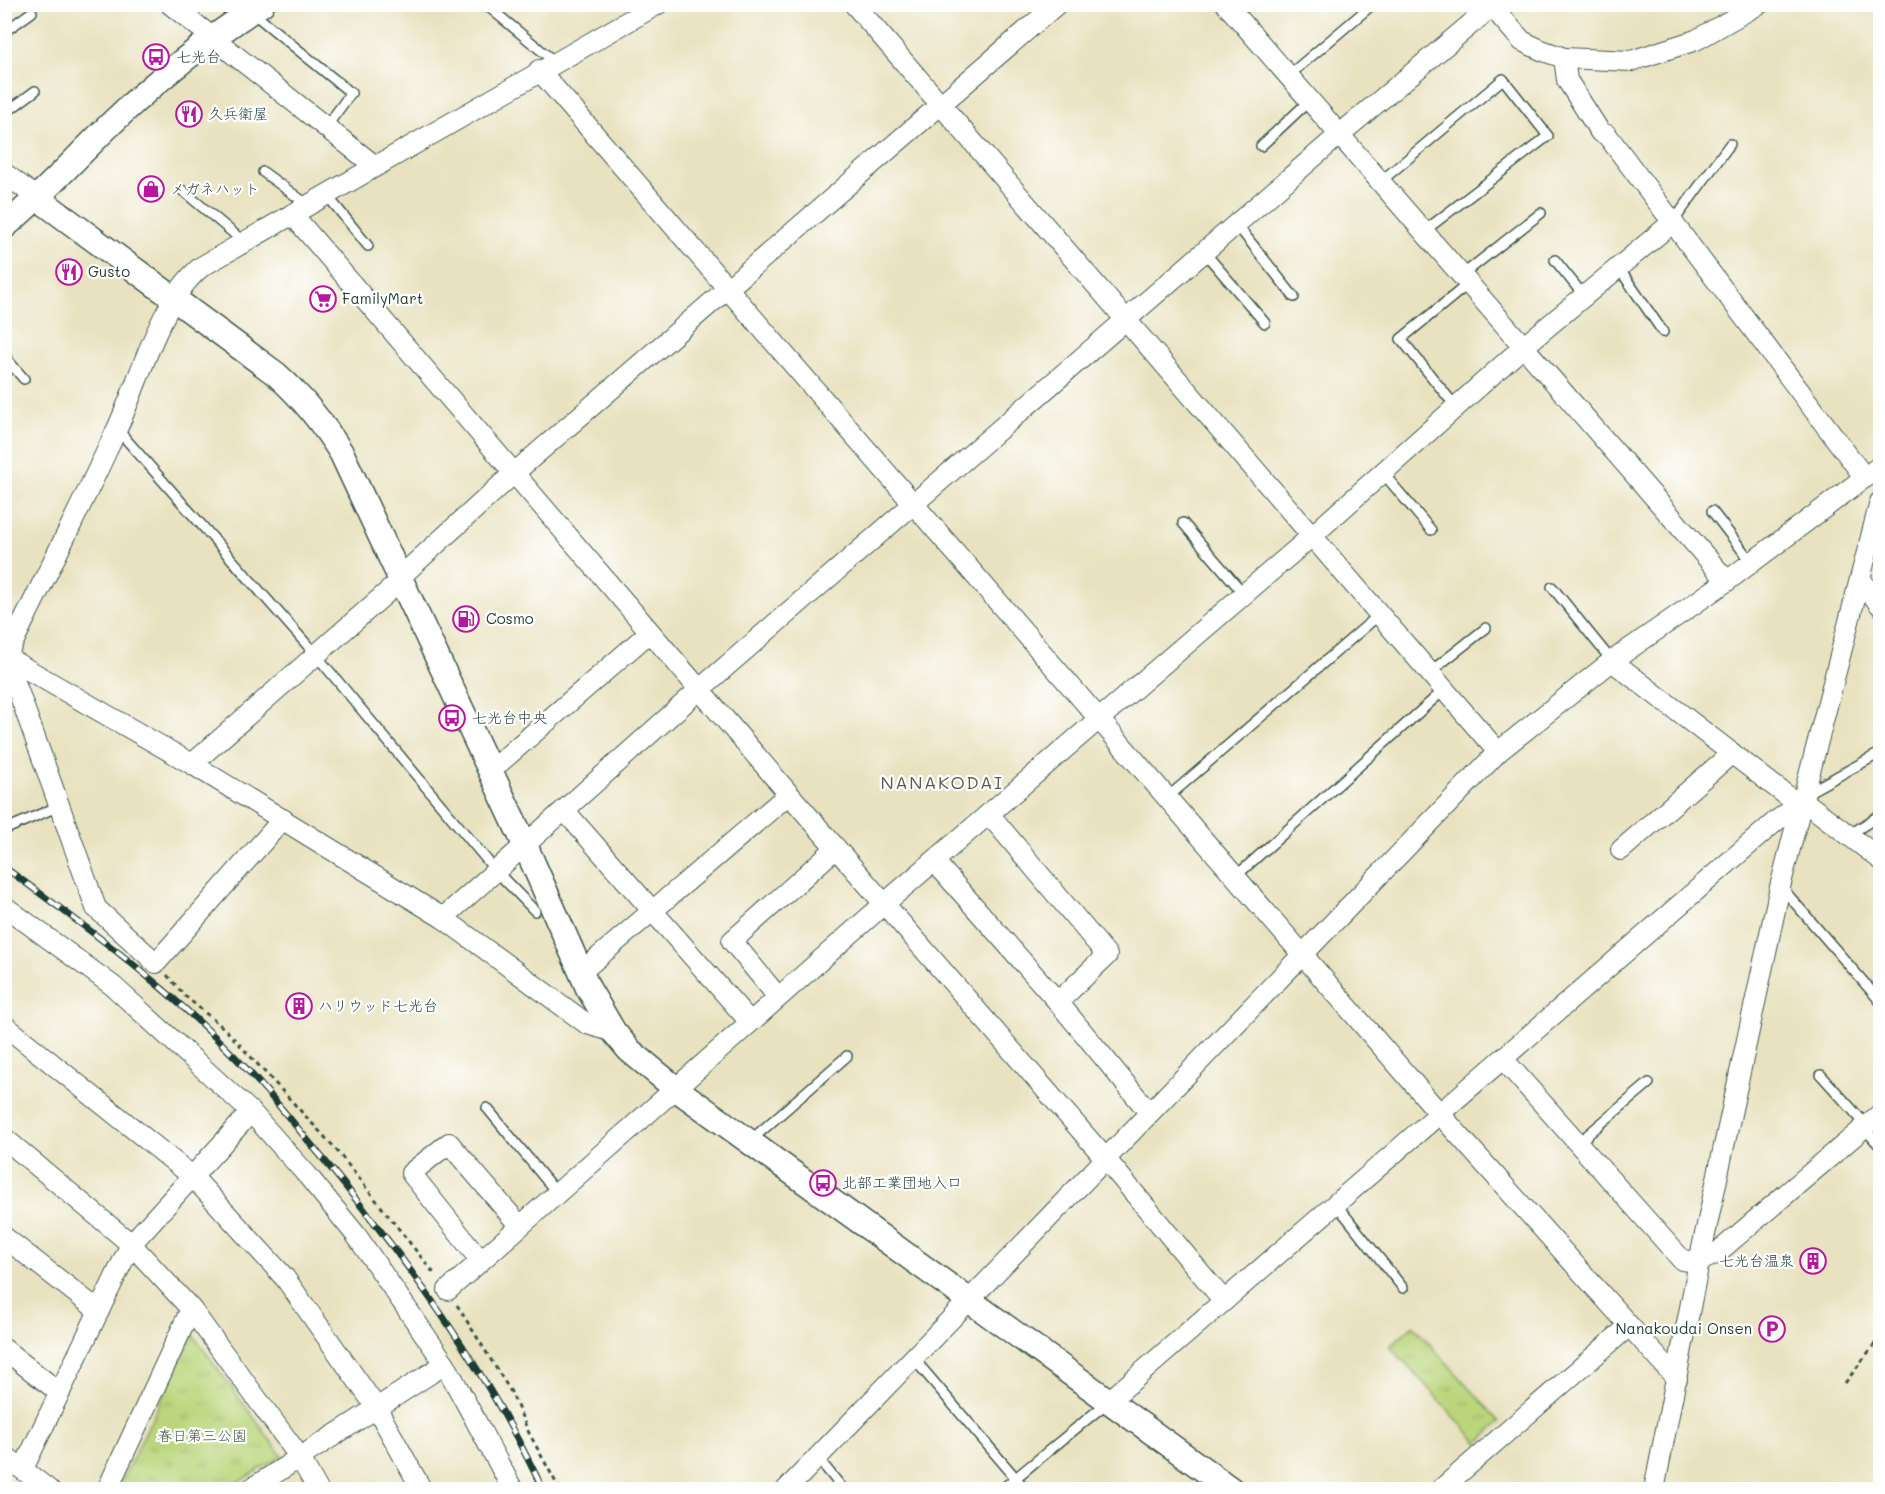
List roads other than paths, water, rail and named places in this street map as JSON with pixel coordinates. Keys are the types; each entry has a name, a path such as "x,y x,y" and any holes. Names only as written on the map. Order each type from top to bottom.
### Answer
{"street":[{"path":"170,4 375,166"},
{"path":"284,819 156,963 96,908 5,656 117,429 173,297 201,267 658,4"},
{"path":"854,4 1498,752"},
{"path":"192,764 316,655 513,474 1057,4"},
{"path":"1226,4 1727,581"},
{"path":"443,918 700,690 1339,135 1491,6 1522,41 1564,58 1631,61 1696,40 1759,4"},
{"path":"4,227 39,199 120,115 212,39 257,8"},
{"path":"786,1490 914,1359 1148,1111 1498,752 1612,661 1752,563 1873,472 1673,222 1607,135 1600,132 1567,80 1564,58"},
{"path":"547,66 729,287 914,505 1440,1114 1677,1379"},
{"path":"4,173 276,374 312,408 342,454 525,845 591,995 614,1032 641,1061 749,1142 1232,1490"},
{"path":"4,247 39,199"},
{"path":"300,209 513,474 1104,1157 1224,1301"},
{"path":"448,1290 884,904 1313,535 1523,347 1673,222"},
{"path":"1654,1490 1699,1262 1780,887 1881,502"},
{"path":"1862,581 1881,605"},
{"path":"490,771 650,632"},
{"path":"5,656 284,819 443,918 587,1024 614,1032"},
{"path":"1612,661 1732,753 1881,859"},
{"path":"1621,850 1732,753"},
{"path":"581,972 789,794"},
{"path":"1109,1401 1801,800"},
{"path":"564,810 750,1022"},
{"path":"989,814 1107,955 1058,1002"},
{"path":"778,997 732,941 836,848"},
{"path":"934,861 1058,1002 1148,1111"},
{"path":"4,906 113,986 251,1112 356,1235 445,1364 513,1490"},
{"path":"563,1006 575,1006 591,995"},
{"path":"4,1025 192,1176 285,1278 376,1407 422,1490"},
{"path":"1503,1059 1682,1260 1699,1262 1717,1253 1870,1123"},
{"path":"23,1469 131,1244 251,1112"},
{"path":"4,1138 131,1244 191,1309 299,1456 318,1490"},
{"path":"480,1260 411,1173 449,1143 519,1225"},
{"path":"4,1238 99,1311"},
{"path":"107,1490 191,1309"},
{"path":"1440,1490 1629,1326"},
{"path":"4,1349 60,1393"},
{"path":"249,1490 445,1364"},
{"path":"4,1455 50,1490"}],"lane":[{"path":"485,4 547,66"},
{"path":"1288,76 1373,4"},
{"path":"257,8 351,93 326,127"},
{"path":"4,32 32,12"},
{"path":"1380,182 1503,79 1548,136 1423,232"},
{"path":"4,114 35,92"},
{"path":"1261,146 1309,100"},
{"path":"1673,222 1730,144"},
{"path":"263,172 300,209"},
{"path":"182,190 244,242"},
{"path":"326,194 368,246"},
{"path":"1456,408 1401,339 1541,213"},
{"path":"1237,225 1294,297"},
{"path":"1204,253 1265,323"},
{"path":"1555,260 1584,296"},
{"path":"1618,267 1663,332"},
{"path":"4,356 24,379"},
{"path":"117,429 316,655 496,871 535,911"},
{"path":"1383,473 1431,530"},
{"path":"1712,511 1752,563"},
{"path":"1184,523 1244,595"},
{"path":"1552,587 1612,661"},
{"path":"1168,797 1380,614"},
{"path":"1430,672 1486,628"},
{"path":"1236,876 1445,689"},
{"path":"1801,800 1881,753"},
{"path":"4,830 59,806"},
{"path":"1849,835 1881,815"},
{"path":"1780,887 1881,1001"},
{"path":"749,1142 847,1056"},
{"path":"1821,1075 1870,1123 1881,1146"},
{"path":"1578,1143 1649,1083"},
{"path":"487,1108 556,1192"},
{"path":"1336,1204 1403,1288"},
{"path":"914,1359 1026,1490"},
{"path":"1001,1490 1109,1401"},
{"path":"817,1457 844,1490"}],"railway":[{"path":"4,867 147,976 200,1023 265,1089 356,1199 444,1318 497,1402 543,1490"}],"place":[{"name":"七光台","path":"156,57"},
{"name":"久兵衛屋","path":"189,114"},
{"name":"メガネハット","path":"151,189"},
{"name":"Gusto","path":"69,272"},
{"name":"FamilyMart","path":"323,299"},
{"name":"Cosmo","path":"466,619"},
{"name":"七光台中央","path":"452,718"},
{"name":"ハリウッド七光台","path":"299,1006"},
{"name":"北部工業団地入口","path":"823,1183"},
{"name":"七光台温泉","path":"1813,1261"},
{"name":"Nanakoudai Onsen","path":"1772,1329"}],"district":[{"name":"NANAKODAI","path":"942,783"}],"park label":[{"name":"春日第三公園","path":"202,1436"}]}
